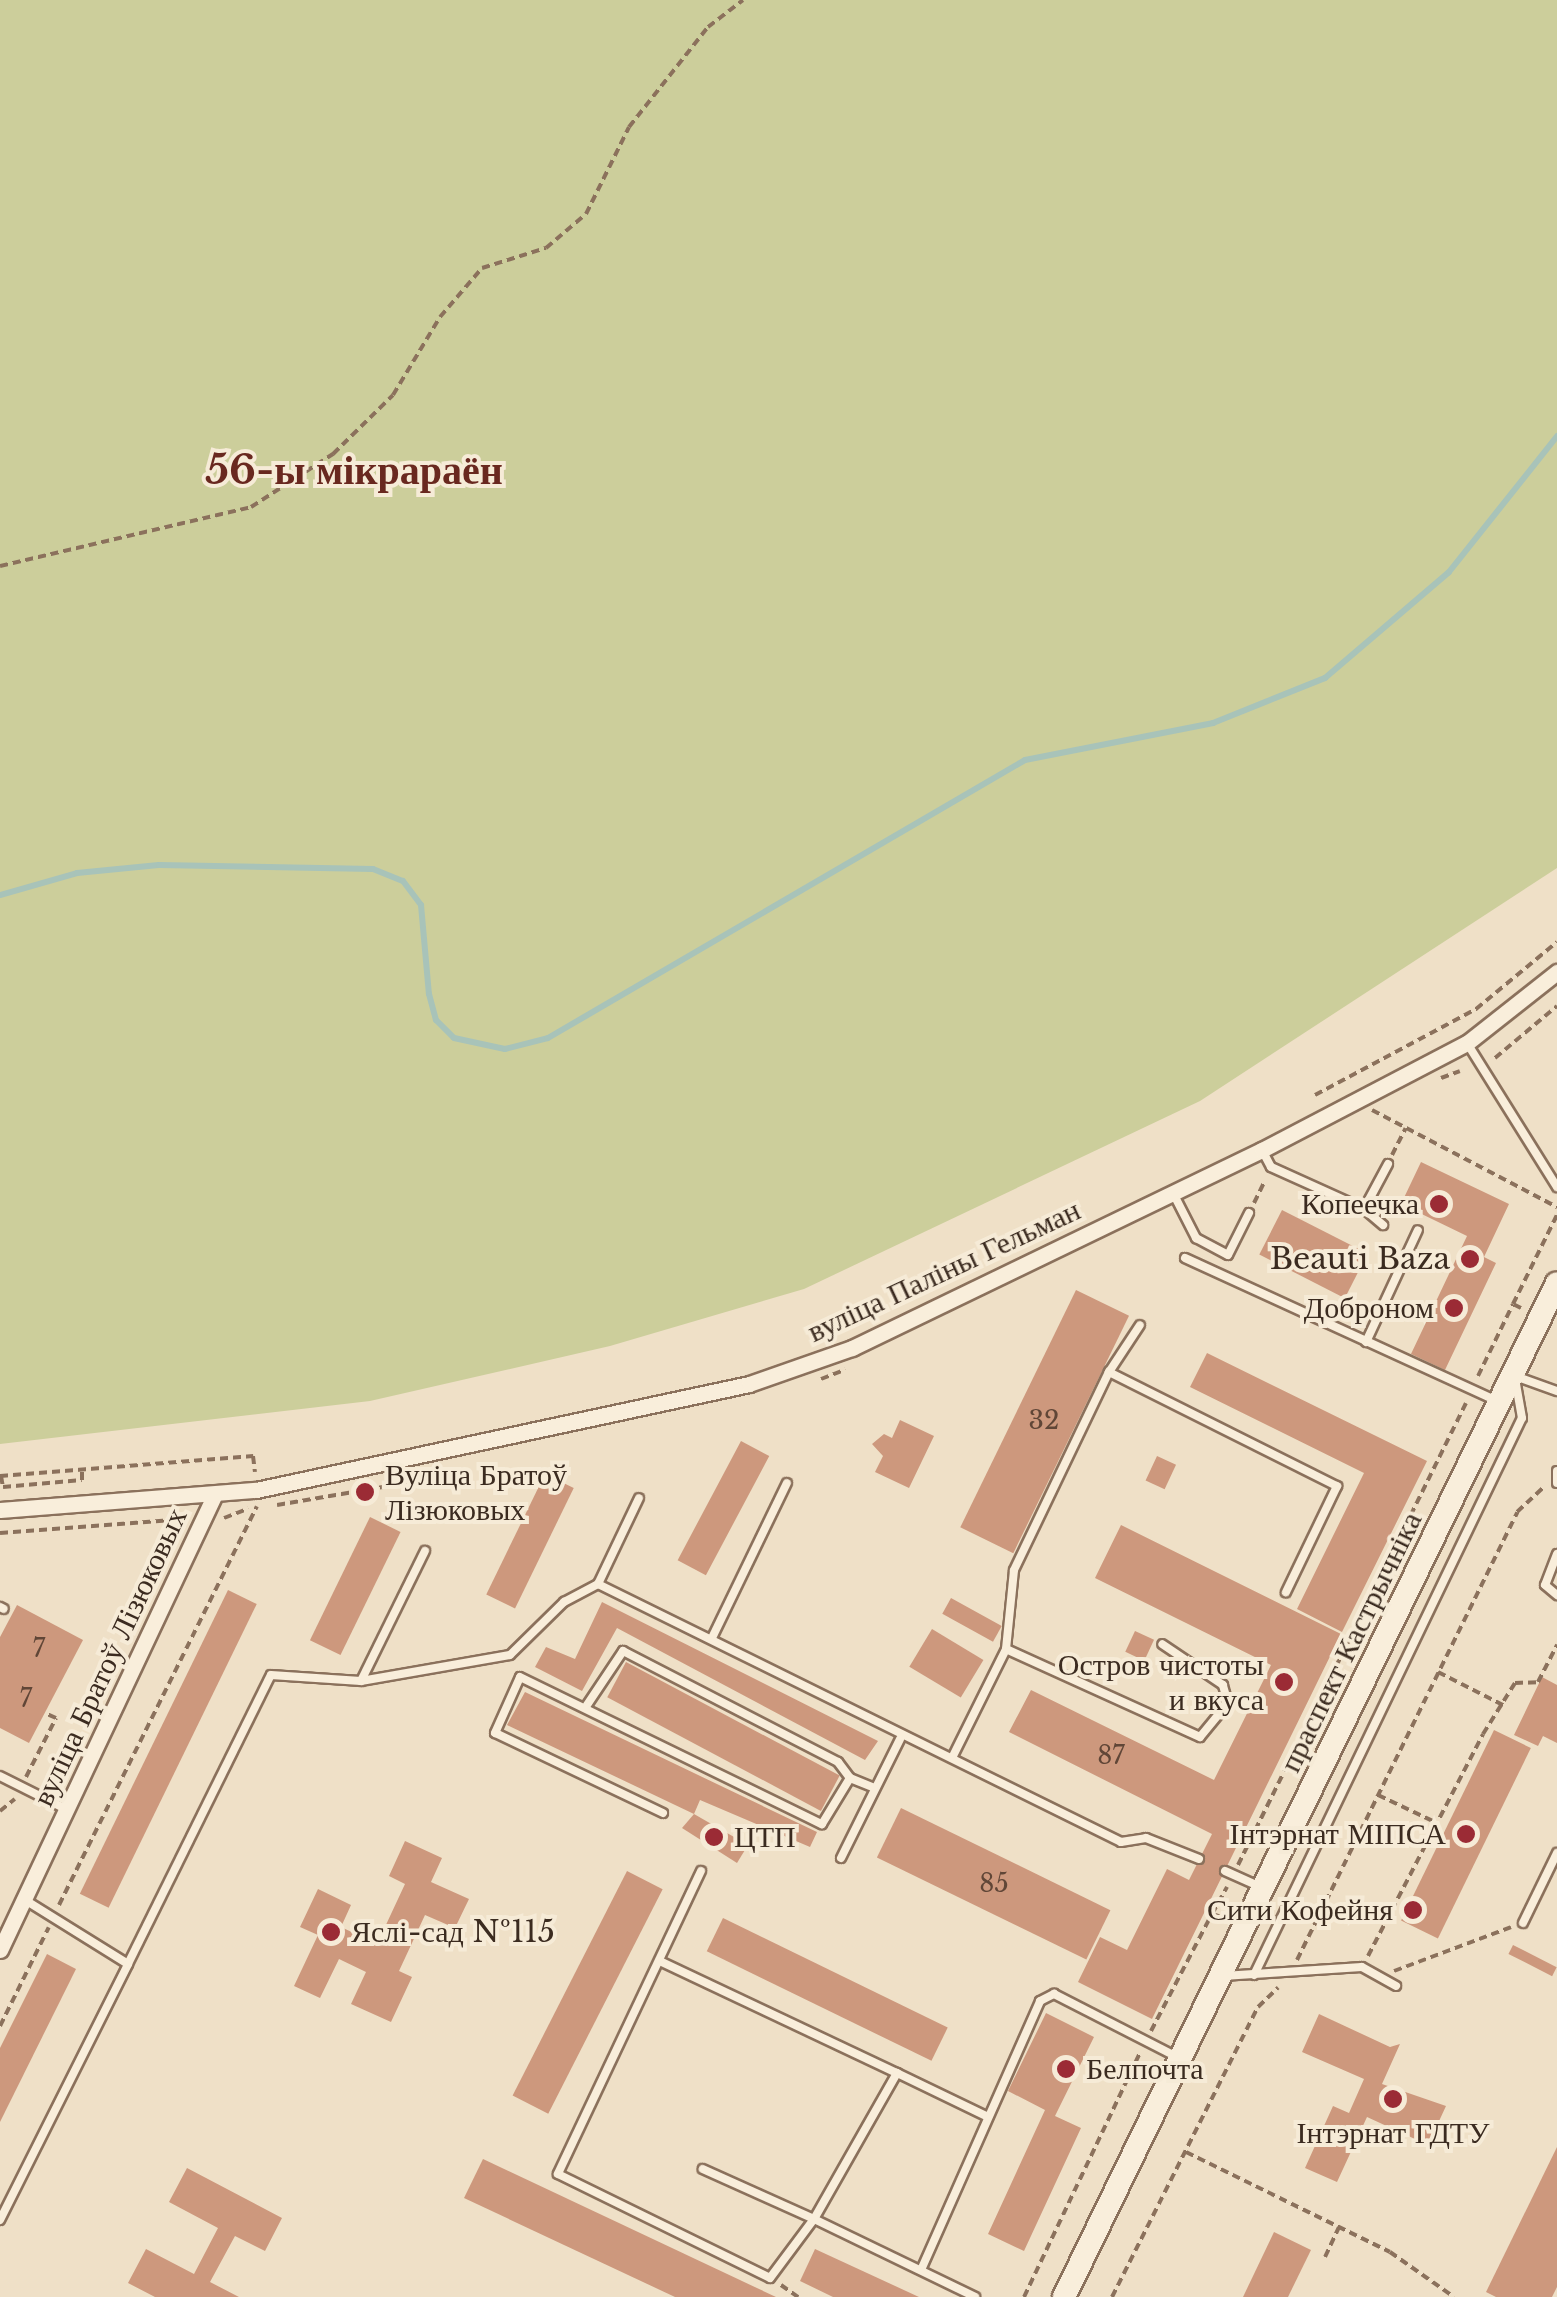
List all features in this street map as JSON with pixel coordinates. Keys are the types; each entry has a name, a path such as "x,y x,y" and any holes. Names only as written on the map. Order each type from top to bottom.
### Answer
{"main road":[{"name":"праспект Кастрычніка","path":"1064,2297 1557,1283"}],"street":[{"name":"вуліца Паліны Гельман","path":"0,1510 215,1494 257,1498 750,1384 852,1348 1262,1150 1466,1042 1557,972"},
{"name":"вуліца Братоў Лізюковых","path":"0,1950 215,1494"}],"lane":[{"path":"1466,1042 1557,1187"},
{"path":"1262,1150 1272,1166 1364,1209 1383,1225"},
{"path":"1364,1209 1388,1164"},
{"path":"1173,1193 1196,1238 1228,1255 1249,1214"},
{"path":"1366,1342 1418,1230"},
{"path":"1186,1258 1501,1403"},
{"path":"952,1758 1006,1649 1014,1570 1109,1372 1140,1325"},
{"path":"1109,1372 1337,1486 1286,1592"},
{"path":"1514,1376 1557,1391"},
{"path":"1254,1975 1522,1418 1514,1376"},
{"path":"712,1638 788,1483"},
{"path":"0,2220 270,1674 361,1680 510,1655 564,1602 598,1584 639,1498"},
{"path":"361,1680 425,1550"},
{"path":"1557,1554 1545,1585 1557,1595"},
{"path":"598,1584 712,1638 900,1739 952,1758 1121,1842 1146,1838 1199,1859"},
{"path":"1006,1649 1200,1737 1228,1703 1223,1685 1162,1644"},
{"path":"587,1704 623,1651 838,1762 850,1778 876,1788"},
{"path":"510,1655 520,1677 587,1704 822,1824 850,1778"},
{"path":"520,1677 495,1733 663,1813"},
{"path":"841,1858 900,1739"},
{"path":"0,1776 68,1810"},
{"path":"1522,1923 1557,1853"},
{"path":"701,1871 662,1962 558,2174 770,2278 814,2219 897,2072"},
{"path":"1229,1873 1263,1888"},
{"path":"25,1900 128,1964"},
{"path":"662,1962 988,2117"},
{"path":"1218,1976 1362,1967 1396,1986"},
{"path":"921,2270 1040,2001 1054,1994 1178,2058"},
{"path":"703,2169 975,2297"}],"path":[{"path":"0,566 251,506 333,454 393,395 440,317 482,268 546,248 586,214 629,128 708,26 743,0"},
{"path":"1315,1095 1476,1008 1557,942"},
{"path":"1495,1058 1557,1006"},
{"path":"1372,1110 1557,1207"},
{"path":"1388,1164 1406,1128"},
{"path":"1249,1214 1272,1166"},
{"path":"1212,1914 1513,1304"},
{"path":"0,2026 257,1498 254,1456 82,1469 0,1476 3,1486 82,1480 82,1469"},
{"path":"1112,2297 1258,2007 1292,1973 1518,1512 1556,1477"},
{"path":"0,1533 207,1518 257,1498 412,1482"},
{"path":"1362,1967 1483,1734 1505,1706 1515,1683 1538,1682 1557,1645"},
{"path":"1438,1672 1505,1706"},
{"path":"0,1811 21,1787 56,1718 45,1712"},
{"path":"1378,1795 1439,1824"},
{"path":"1380,1977 1522,1923"},
{"path":"1024,2297 1146,2041"},
{"path":"1186,2152 1390,2252 1454,2297"},
{"path":"1325,2257 1339,2227"},
{"path":"770,2278 798,2297"}],"green space":[{"path":"0,0 1557,0 1557,868 1200,1101 804,1289 610,1346 370,1401 0,1444"}],"building":[{"path":"1421,1162 1509,1204 1484,1257 1496,1263 1445,1370 1411,1354 1467,1236 1401,1204"},
{"path":"1282,1210 1368,1254 1345,1298 1259,1255"},
{"path":"1076,1290 1129,1316 1013,1553 960,1527"},
{"path":"1207,1353 1427,1461 1342,1632 1297,1609 1364,1473 1190,1387"},
{"path":"900,1420 934,1436 909,1488 875,1472 883,1456 872,1444 884,1434 892,1438"},
{"path":"741,1441 769,1456 706,1575 678,1560"},
{"path":"1157,1456 1176,1465 1165,1489 1146,1480"},
{"path":"545,1474 574,1488 515,1608 486,1594"},
{"path":"370,1517 401,1532 341,1655 310,1640"},
{"path":"1121,1525 1341,1634 1152,2019 1078,1982 1100,1937 1127,1950 1167,1869 1189,1880 1212,1834 1009,1732 1031,1690 1214,1780 1271,1665 1095,1578"},
{"path":"228,1590 257,1604 109,1908 80,1894"},
{"path":"951,1598 1002,1626 993,1642 942,1614"},
{"path":"602,1602 878,1741 865,1760 617,1628 582,1691 535,1667 546,1647 575,1659"},
{"path":"17,1605 83,1640 29,1743 0,1728 0,1637"},
{"path":"932,1629 983,1660 961,1698 909,1667"},
{"path":"1135,1631 1154,1640 1144,1661 1125,1652"},
{"path":"626,1662 840,1776 821,1811 607,1697"},
{"path":"1542,1677 1557,1685 1557,1743 1543,1736 1538,1746 1514,1735"},
{"path":"525,1692 817,1832 810,1847 700,1800 694,1814 507,1725"},
{"name":"Інтэрнат МІПСА","path":"1494,1730 1531,1748 1438,1939 1401,1921"},
{"path":"901,1808 1110,1910 1086,1960 877,1857"},
{"name":"ЦТП","path":"694,1814 748,1845 737,1863 682,1828"},
{"name":"Яслі-сад №115","path":"405,1841 442,1858 431,1882 469,1899 455,1928 425,1915 399,1971 412,1977 391,2022 351,2004 366,1972 339,1959 320,1998 294,1986 318,1935 300,1927 318,1889 351,1905 341,1927 377,1944 405,1884 389,1876"},
{"path":"627,1871 663,1889 548,2114 513,2096"},
{"path":"723,1918 948,2028 931,2061 707,1951"},
{"path":"1513,1945 1557,1967 1552,1976 1508,1954"},
{"path":"47,1954 76,1969 0,2122 0,2048"},
{"path":"1046,2013 1094,2037 1055,2116 1081,2128 1024,2251 988,2234 1045,2110 1008,2091"},
{"name":"Інтэрнат ГДТУ","path":"1319,2014 1390,2047 1400,2044 1382,2084 1446,2106 1428,2145 1367,2117 1337,2182 1305,2168 1333,2106 1349,2113 1364,2079 1302,2052"},
{"path":"1557,2147 1557,2287 1552,2297 1496,2297 1486,2292"},
{"path":"483,2159 776,2297 675,2297 464,2198"},
{"path":"187,2168 282,2218 265,2251 235,2236 210,2282 239,2297 155,2297 128,2283 146,2249 194,2274 218,2228 169,2202"},
{"path":"1274,2232 1311,2250 1288,2297 1243,2297"},
{"path":"815,2249 919,2297 833,2297 800,2281"}],"waterway":[{"path":"0,895 77,873 159,865 373,869 403,881 421,905 429,994 436,1020 454,1038 505,1049 548,1038 1025,760 1213,723 1325,678 1449,572 1557,436"}],"place":[{"name":"Копеечка","path":"1439,1204"},
{"name":"Beauti Baza","path":"1470,1259"},
{"name":"Доброном","path":"1454,1308"},
{"name":"Вуліца Братоў Лізюковых","path":"365,1492"},
{"name":"Остров чистоты и вкуса","path":"1284,1682"},
{"name":"Інтэрнат МІПСА","path":"1466,1834"},
{"name":"ЦТП","path":"714,1837"},
{"name":"Сити Кофейня","path":"1413,1910"},
{"name":"Яслі-сад №115","path":"331,1932"},
{"name":"Белпочта","path":"1066,2069"},
{"name":"Інтэрнат ГДТУ","path":"1393,2099"}],"district":[{"name":"56-ы мікрараён","path":"354,470"}]}
